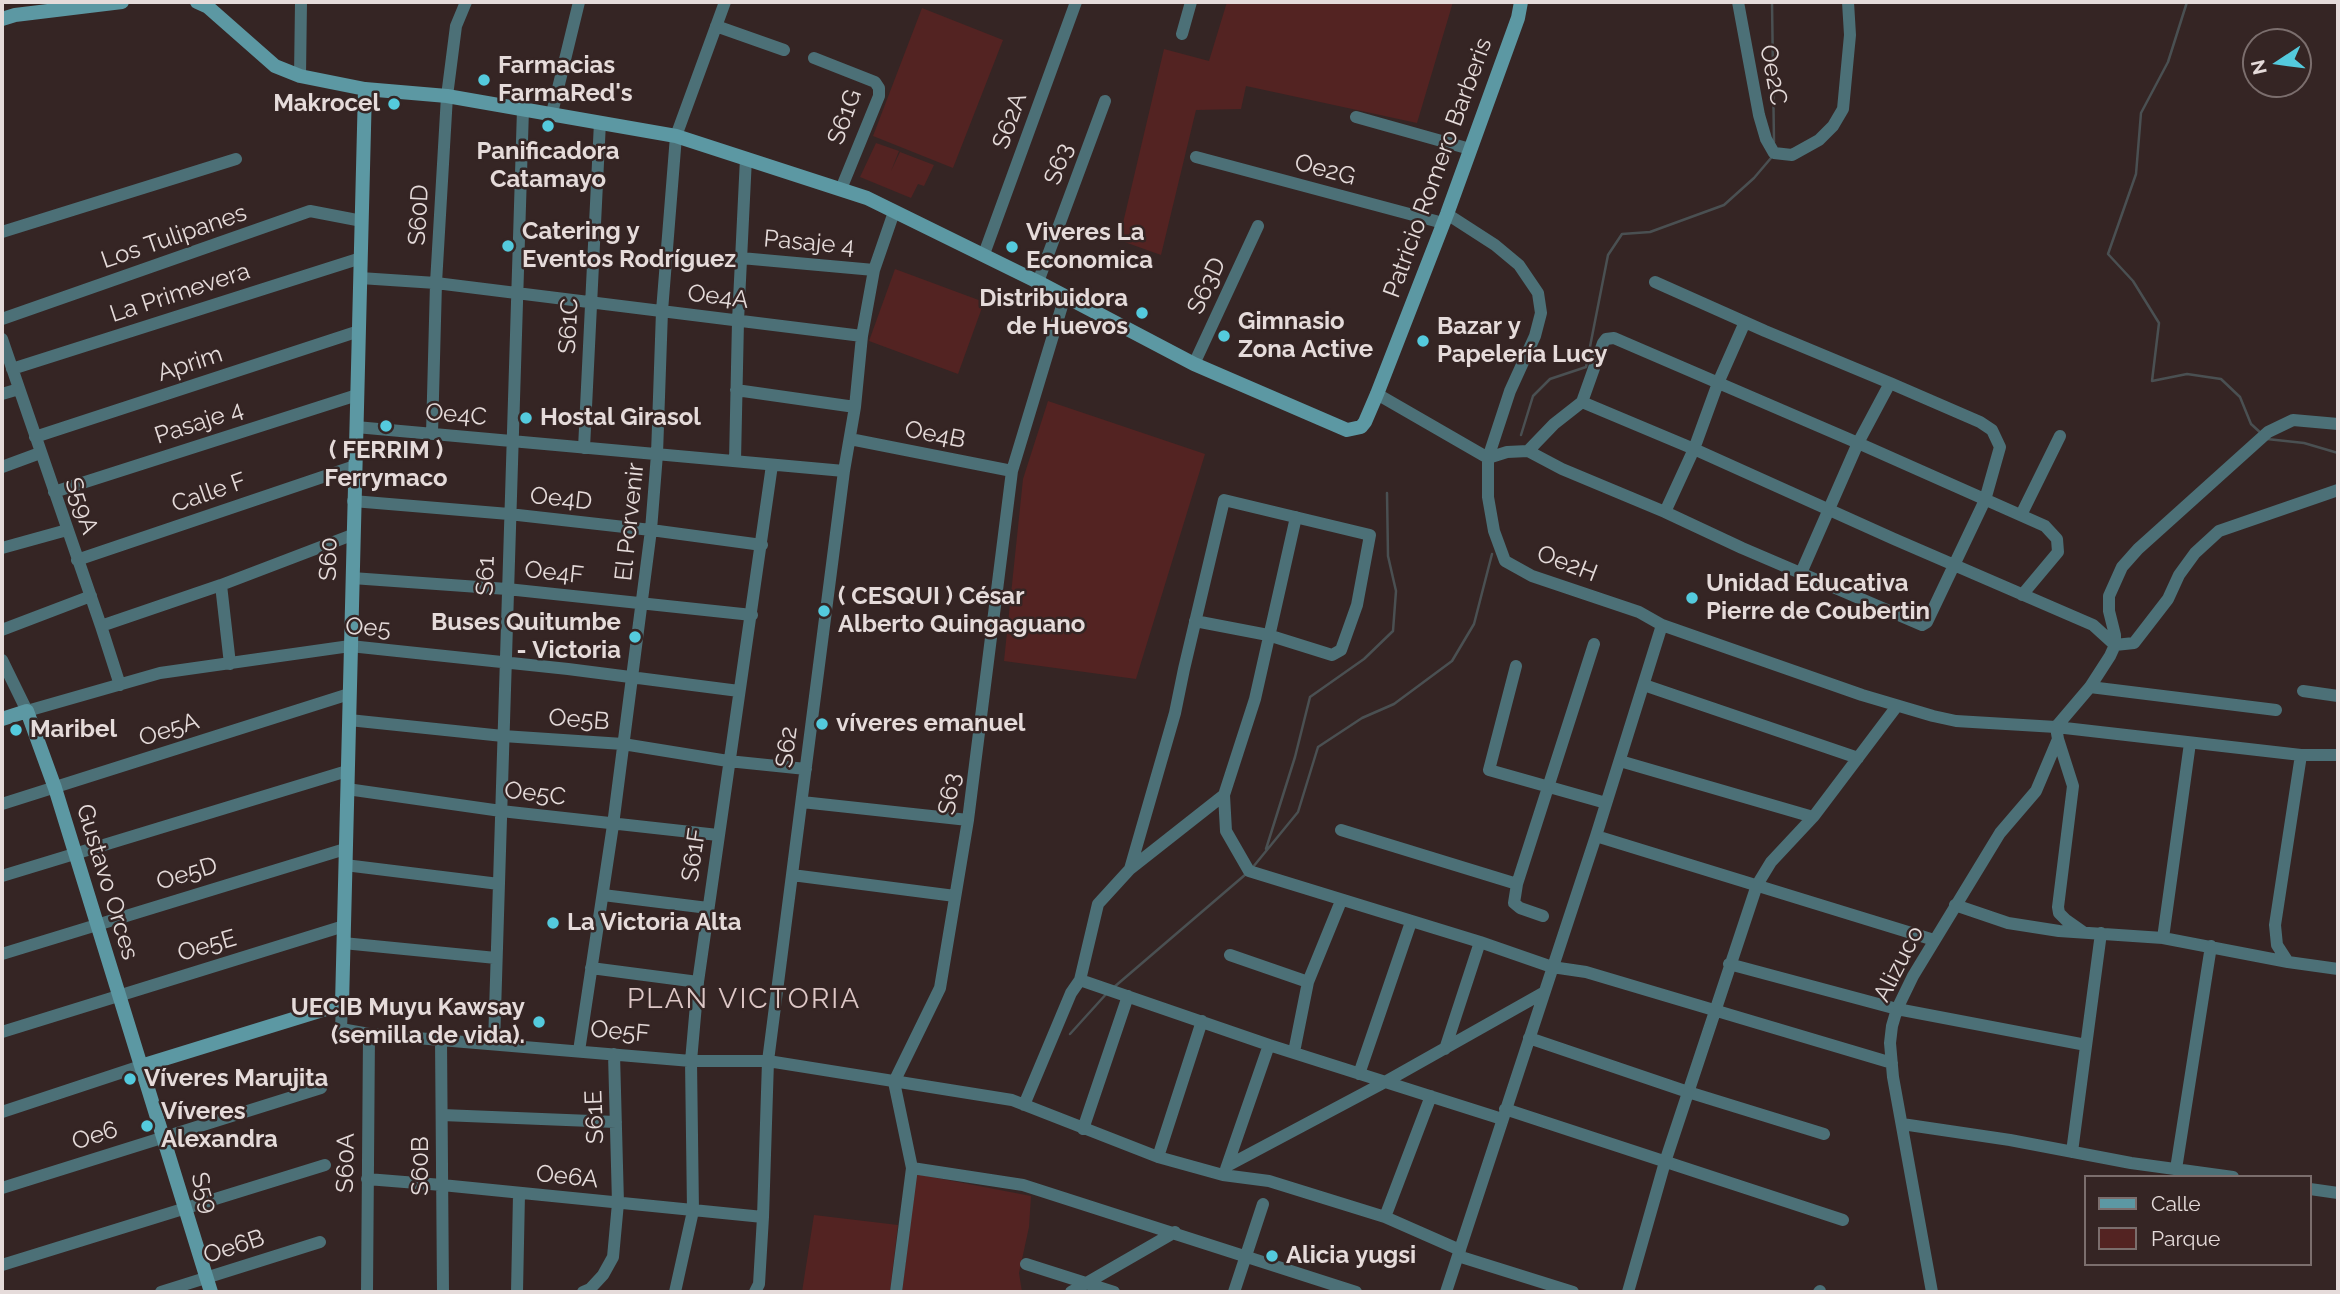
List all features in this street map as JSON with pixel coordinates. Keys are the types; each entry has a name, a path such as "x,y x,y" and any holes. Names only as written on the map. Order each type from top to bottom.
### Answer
{"street":[{"path":"2,19 15,15 122,2"},
{"name":"Patricio Romero Barberis","path":"197,2 208,7 275,66 300,76 365,89 447,96 523,108 676,136 867,198 984,254 1194,364 1347,430 1361,427 1377,394 1471,149 1518,18 1521,2"},
{"path":"300,76 302,2"},
{"name":"S60D","path":"432,434 436,283 447,96 456,26 466,2"},
{"path":"552,113 579,2"},
{"name":"El Porvenir","path":"579,1051 613,825 651,530 657,454 662,311 676,136 725,2"},
{"name":"S62A","path":"984,254 1076,2"},
{"path":"1182,34 1191,2"},
{"name":"Oe2C","path":"1738,2 1759,115 1769,146 1774,153 1793,155 1819,140 1833,126 1843,109 1850,35 1848,2"},
{"path":"716,26 784,50"},
{"name":"S61G","path":"814,58 875,82 879,88 879,96 841,189"},
{"name":"S60","path":"341,1029 365,89"},
{"name":"S63","path":"1038,282 1105,101"},
{"name":"S61","path":"494,1044 523,108"},
{"path":"1356,117 1471,149"},
{"name":"S61C","path":"584,447 600,122"},
{"name":"Oe2G","path":"1196,157 1445,219"},
{"path":"735,461 746,158"},
{"path":"2,232 236,159"},
{"name":"Los Tulipanes","path":"2,319 310,211 362,221"},
{"name":"S62","path":"755,1292 759,1284 763,1217 768,1061 844,471 855,407 862,336 874,270 894,212"},
{"name":"Oe2H","path":"1445,219 1495,245 1519,265 1538,293 1541,313 1535,336 1510,391 1488,458 1488,497 1505,561 1532,576 1639,612 1662,625 1897,706 1956,721 2301,755 2338,755"},
{"name":"S63D","path":"1194,364 1258,226"},
{"name":"La Primevera","path":"12,369 361,258"},
{"name":"Pasaje 4","path":"741,258 874,270"},
{"name":"Oe4A","path":"360,278 436,283 862,336"},
{"path":"1377,394 1488,458 1507,452 1528,451 1562,469 1922,625 1927,622 1985,500 2000,447 1992,430 1980,422 1656,282"},
{"name":"S63","path":"894,1082 940,988 968,820 1012,471 1065,296"},
{"path":"1665,512 1694,449 1718,383 1745,322"},
{"name":"Aprim","path":"35,437 359,331"},
{"path":"1528,451 1554,424 1582,402 1604,342 1609,338 1858,443 2045,526 2057,539 2058,552 2022,595"},
{"name":"S59A","path":"2,340 120,685"},
{"path":"1801,573 1858,443 1890,383"},
{"path":"2,394 19,389"},
{"path":"736,390 855,407"},
{"name":"Pasaje 4","path":"54,492 357,395"},
{"path":"1582,402 2092,625 2115,645 2134,643 2148,621 2168,599 2179,575 2195,553 2219,531 2338,490"},
{"path":"2115,645 2109,596 2122,567 2138,549 2268,432 2293,420 2338,424"},
{"name":"Oe4C","path":"356,427 844,471"},
{"path":"2021,515 2060,436"},
{"name":"Oe4B","path":"850,439 1012,471"},
{"path":"2,467 40,453"},
{"name":"S61F","path":"675,1292 693,1211 691,1061 698,982 772,465"},
{"name":"Calle F","path":"77,560 355,466"},
{"path":"1130,869 1175,713 1195,621 1224,500 1370,535 1357,605 1341,650 1332,654 1268,635 1195,621"},
{"name":"Oe4D","path":"354,501 509,514 762,545"},
{"path":"1296,517 1255,699 1224,795 1226,831 1249,871 1552,967 1587,972 1892,1063"},
{"path":"2,548 67,530"},
{"path":"102,626 221,585 352,535"},
{"name":"Oe4F","path":"352,578 507,589 752,615"},
{"path":"221,585 230,664"},
{"path":"2,630 91,596"},
{"path":"1446,1292 1596,836 1662,625"},
{"path":"1543,916 1520,908 1514,903 1517,884 1594,644"},
{"name":"Alizuco","path":"1933,1292 1892,1063 1892,1026 1897,1009 1934,940 2000,833 2036,791 2057,733 2090,687 2115,645"},
{"name":"Oe5","path":"2,719 160,673 350,646 739,691"},
{"path":"2,660 27,711"},
{"path":"1516,666 1489,770 1606,803"},
{"path":"1644,685 1858,758"},
{"path":"2090,687 2276,710"},
{"path":"2303,691 2338,696"},
{"name":"Oe5A","path":"2,804 349,694"},
{"path":"1628,1292 1665,1161 1757,885 1771,862 1813,817 1897,706"},
{"name":"Gustavo Orces","path":"27,711 55,788 141,1066"},
{"name":"Oe5B","path":"349,720 503,736 624,744 728,761 806,769"},
{"path":"2057,733 2073,786 2058,907 2059,913 2066,920 2083,932"},
{"path":"2163,937 2190,743"},
{"path":"2288,961 2277,945 2275,925 2301,755"},
{"path":"1620,761 1813,817"},
{"path":"2,876 347,771"},
{"name":"Oe5C","path":"347,789 613,825 718,835"},
{"path":"1024,1105 1071,993 1080,980 1098,904 1130,869 1224,795"},
{"path":"802,802 968,820"},
{"path":"1341,830 1517,884"},
{"path":"1596,836 1934,940"},
{"name":"Oe5D","path":"2,954 345,849"},
{"path":"345,865 499,884"},
{"path":"792,875 955,896"},
{"path":"603,895 708,908"},
{"path":"1294,1052 1308,982 1341,901"},
{"path":"1955,905 2008,923 2083,932 2163,937 2338,969"},
{"path":"1359,1074 1411,922"},
{"name":"Oe5E","path":"2,1032 344,926"},
{"path":"2072,1152 2101,933"},
{"path":"1445,1049 1480,942"},
{"path":"343,943 496,958"},
{"path":"2176,1169 2211,947"},
{"path":"1230,955 1308,982"},
{"path":"1729,964 1897,1009 2086,1045"},
{"path":"591,968 698,982"},
{"path":"1080,980 1359,1074 1665,1161 1843,1220"},
{"path":"1225,1171 1543,993"},
{"path":"1083,1129 1128,996"},
{"path":"2,1112 342,1004"},
{"path":"1158,1157 1202,1021"},
{"name":"Oe5F","path":"341,1029 369,1034 691,1061 768,1061 1012,1100 1158,1157 1269,1181 1385,1217 1459,1253 1573,1292"},
{"name":"S60A","path":"367,1292 369,1034"},
{"path":"1529,1038 1824,1134"},
{"name":"S60B","path":"441,1040 443,1292"},
{"path":"1225,1171 1269,1045"},
{"name":"S61E","path":"583,1292 590,1289 603,1275 613,1256 618,1203 614,1054"},
{"name":"S59","path":"141,1066 209,1285"},
{"path":"894,1082 912,1168 896,1292"},
{"name":"Oe6","path":"2,1188 321,1088"},
{"path":"1385,1217 1432,1096"},
{"path":"442,1115 616,1122"},
{"path":"1902,1124 2219,1175"},
{"path":"2,1265 325,1165"},
{"path":"912,1168 1023,1185 1356,1292"},
{"name":"Oe6A","path":"367,1179 763,1217"},
{"path":"2312,1189 2338,1193"},
{"path":"517,1292 519,1194"},
{"path":"1234,1292 1263,1204"},
{"path":"1071,1292 1175,1232"},
{"name":"Oe6B","path":"161,1292 209,1285 320,1242"},
{"path":"1027,1264 1114,1292"}],"green space":[{"path":"1227,2 1453,2 1417,123 1246,86 1241,109 1196,110 1161,255 1119,240 1164,49 1209,61"},
{"path":"922,8 1003,40 953,168 873,136"},
{"path":"876,143 899,151 891,171 900,152 934,165 924,186 918,184 911,198 860,177"},
{"path":"895,269 984,302 958,374 869,341"},
{"path":"1048,401 1205,454 1136,679 1004,661 1023,479"},
{"path":"916,1174 1031,1196 1029,1227 1019,1273 1022,1292 902,1292"},
{"path":"814,1215 898,1225 890,1292 802,1292"}],"waterway":[{"path":"1772,2 1774,142"},
{"path":"2187,2 2168,62 2141,113 2136,174 2108,254 2133,281 2159,323 2152,381 2187,374 2221,379 2240,397 2251,424 2262,434"},
{"path":"1521,435 1533,396 1550,379 1586,367 1608,255 1622,234 1650,232 1724,205 1754,178 1771,158"},
{"path":"2267,439 2304,443 2338,453"},
{"path":"1266,849 1295,757 1310,697 1364,659 1393,631 1396,591 1388,556 1387,493"},
{"path":"1253,867 1298,812 1318,747 1362,718 1394,704 1452,661 1474,624 1492,554"},
{"path":"1113,988 1246,874"},
{"path":"1070,1034 1108,992"}],"place":[{"name":"Farmacias FarmaRed's","path":"484,80"},
{"name":"Makrocel","path":"394,104"},
{"name":"Panificadora Catamayo","path":"548,126"},
{"name":"Catering y Eventos Rodríguez","path":"508,246"},
{"name":"Viveres La Economica","path":"1012,247"},
{"name":"Distribuidora de Huevos","path":"1142,313"},
{"name":"Gimnasio Zona Active","path":"1224,336"},
{"name":"Bazar y Papelería Lucy","path":"1423,341"},
{"name":"Hostal Girasol","path":"526,418"},
{"name":"( FERRIM ) Ferrymaco","path":"386,426"},
{"name":"Unidad Educativa Pierre de Coubertin","path":"1692,598"},
{"name":"( CESQUI ) César Alberto Quingaguano","path":"824,611"},
{"name":"Buses Quitumbe - Victoria","path":"635,637"},
{"name":"víveres emanuel","path":"822,724"},
{"name":"Maribel","path":"16,730"},
{"name":"La Victoria Alta","path":"553,923"},
{"name":"UECIB Muyu Kawsay (semilla de vida).","path":"539,1022"},
{"name":"Víveres Marujita","path":"130,1079"},
{"name":"Víveres Alexandra","path":"147,1126"},
{"name":"Alicia yugsi","path":"1272,1256"}],"district":[{"name":"PLAN VICTORIA","path":"744,1000"}]}
